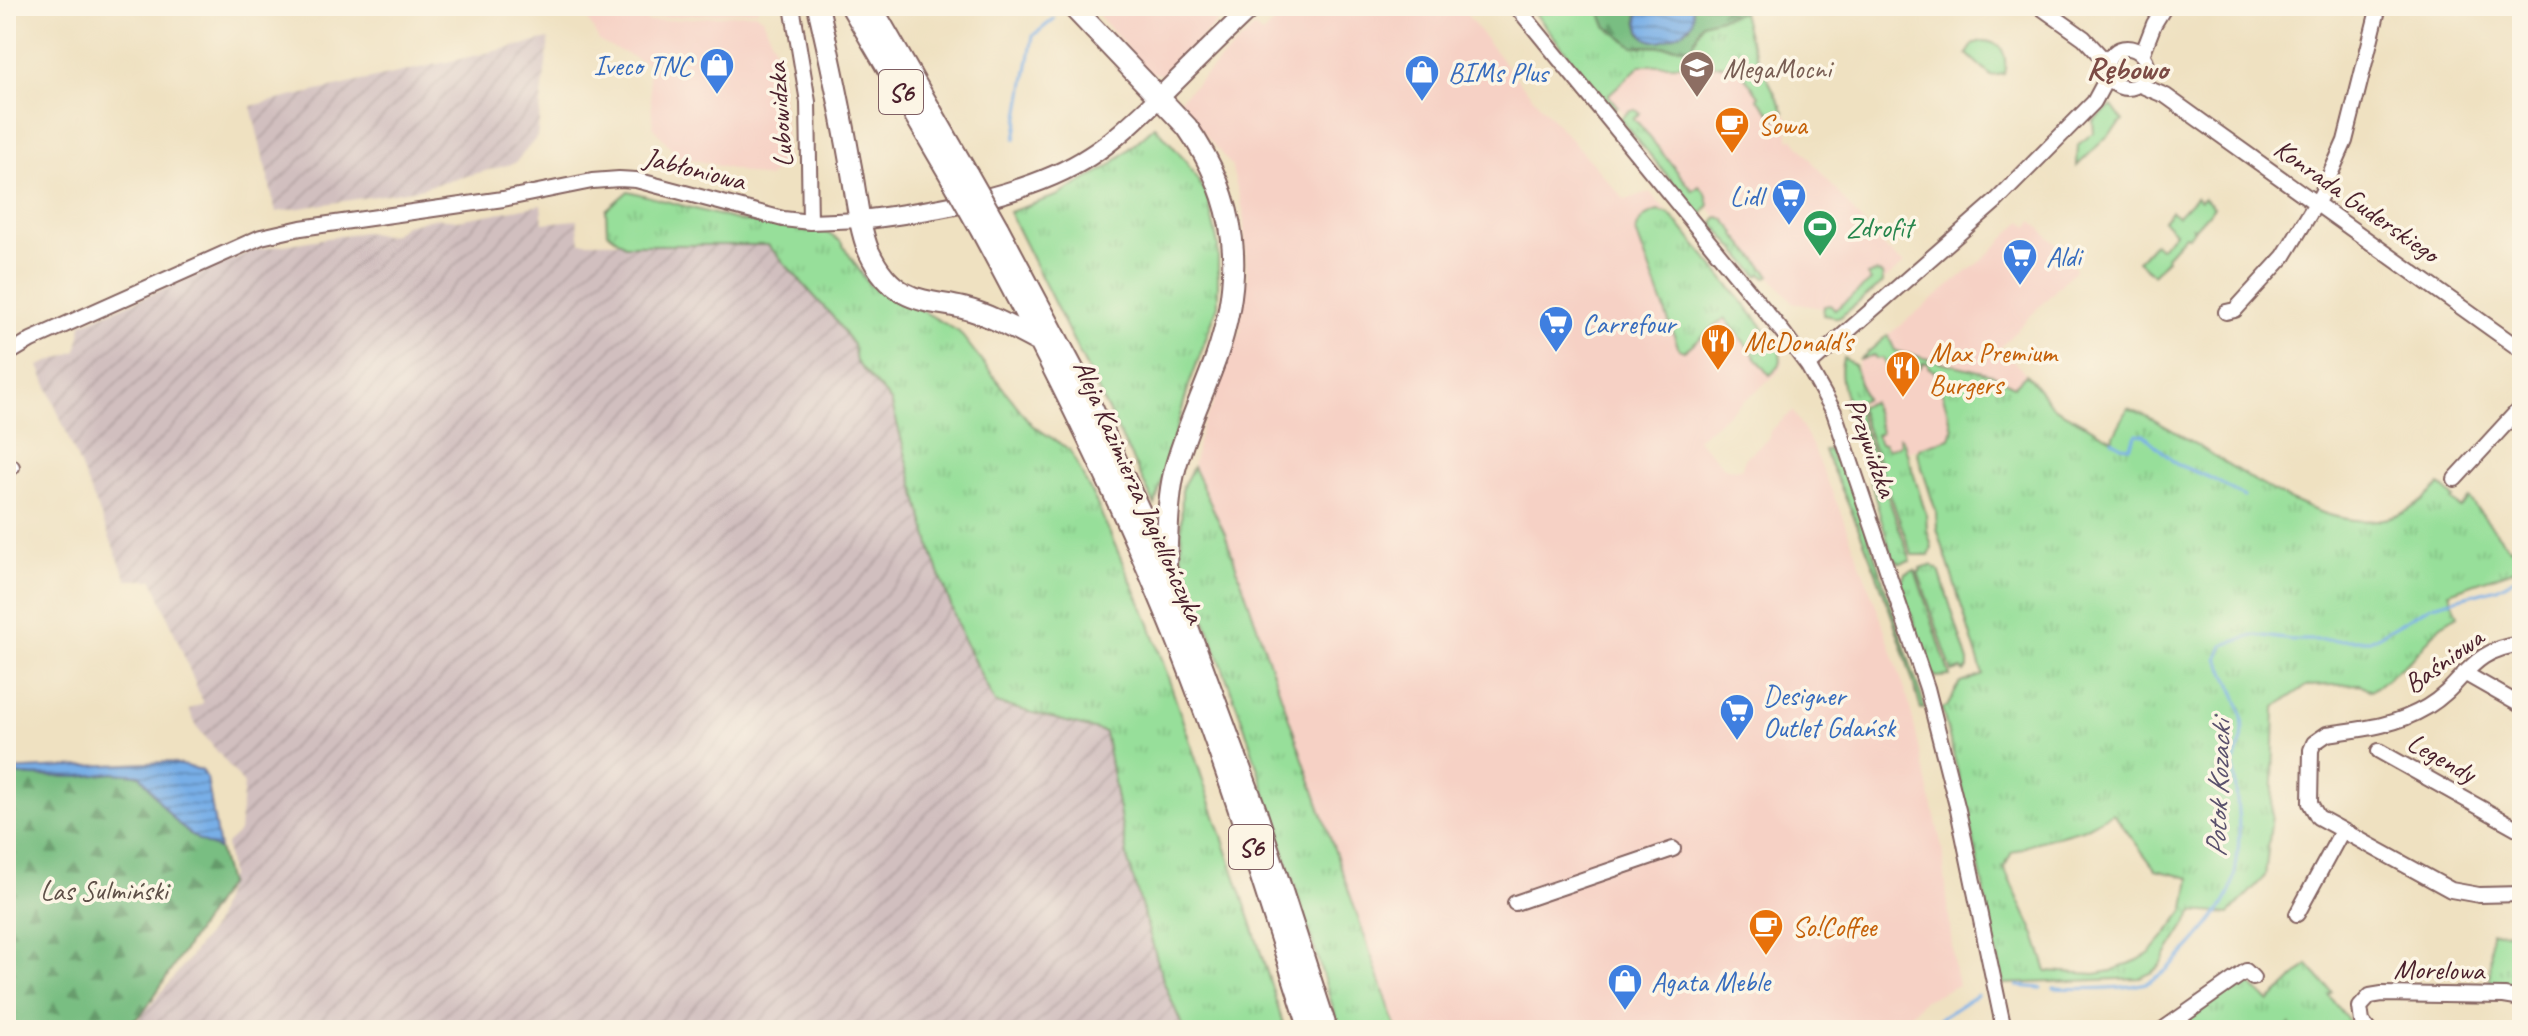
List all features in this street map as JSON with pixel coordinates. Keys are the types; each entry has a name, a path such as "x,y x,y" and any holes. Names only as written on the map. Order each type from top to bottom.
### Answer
{"highway":[{"path":"818,6 867,248 877,268 888,282 918,300 963,308 990,317 1041,343"},
{"name":"Aleja Kazimierza Jagiellończyka","path":"851,6 960,176"},
{"name":"Aleja Kazimierza Jagiellończyka","path":"871,6 960,176 1081,384 1166,568 1256,811 1327,1030"},
{"path":"1072,6 1187,127 1202,148 1219,185 1230,226 1234,268 1228,320 1174,475 1166,568"},
{"name":"Aleja Kazimierza Jagiellończyka","path":"990,230 1041,343 1098,456 1174,632 1229,781 1310,1030"}],"main road":[{"name":"Jabłoniowa","path":"861,220 923,211 1000,193 1061,172 1090,156 1126,129 1253,6"}],"street":[{"name":"Lubowidzka","path":"792,6 808,102 810,222"},
{"name":"Przywidzka","path":"1516,6 1808,366 1834,412 1933,707 2004,1030"},
{"path":"2039,6 2084,38 2120,88"},
{"path":"1808,366 1958,237 2094,102 2111,55 2130,51 2165,6"},
{"path":"2226,312 2235,310 2284,256 2317,204 2345,141 2379,6"},
{"path":"2084,38 2130,51 2146,60 2144,79 2134,88 2120,88 2094,102"},
{"name":"Konrada Guderskiego","path":"2144,79 2520,350"},
{"name":"Jabłoniowa","path":"6,355 31,340 272,234 503,199 592,181 636,180 769,217 810,222 861,220"},
{"path":"2455,479 2522,406"},
{"name":"Baśniowa","path":"2522,644 2489,652 2429,706 2404,719 2377,728 2327,734 2314,743 2310,803 2318,817 2451,890 2479,895 2522,894"},
{"path":"2464,673 2522,706"},
{"name":"Legendy","path":"2379,751 2522,831"},
{"path":"2297,914 2342,831"},
{"path":"1515,903 1673,849"},
{"path":"2162,1030 2246,971 2253,978"},
{"name":"Morelowa","path":"2368,1030 2362,1022 2360,1007 2370,996 2504,996 2522,999"}],"shaded area":[{"name":"Iveco TNC","path":"588,6 756,6 758,10 647,19 647,22 754,13 763,18 781,64 787,160 768,178 678,156 653,127 648,64 600,42 589,22"},
{"path":"1100,6 1234,6 1163,75 1148,72 1095,11"},
{"path":"1291,6 1460,6 1516,78 1625,200 1650,192 1749,312 1783,360 1781,369 1772,378 1697,439 1725,468 1741,469 1746,457 1769,438 1770,431 1793,411 1812,445 1839,508 1908,699 1942,847 1958,985 1923,1001 1896,1030 1397,1030 1225,534 1193,467 1201,428 1212,407 1223,367 1242,327 1238,327 1247,279 1243,210 1231,165 1177,102 1254,28 1262,34"},
{"path":"549,39 537,137 515,163 418,189 276,212 251,106"},
{"path":"1641,65 1761,65 1779,106 1793,124 1787,131 1789,138 1793,138 1880,244 1904,264 1844,312 1794,303 1608,95"},
{"path":"541,205 543,223 577,220 580,242 762,241 831,236 862,271 964,364 1282,1030 130,1030 214,925 230,875 226,844 239,832 244,784 197,727 189,710 203,703 153,580 127,580 39,366 77,351 82,324 254,250 364,232 394,234 405,225 438,218 458,220"},
{"path":"2022,221 2028,227 2033,221 2072,260 2075,270 2000,347 2026,374 2014,386 1991,374 1961,435 1885,459 1854,384 1859,358 1894,350 1888,335 1982,260"}],"green space":[{"path":"1529,6 1598,6 1606,26 1633,46 1692,47 1702,23 1742,12 1759,61 1750,65 1641,65 1608,95 1618,107 1612,109"},
{"path":"1598,6 1641,6 1637,20 1642,35 1661,41 1690,27 1692,6 1743,6 1742,12 1702,23 1692,47 1633,46 1606,26"},
{"path":"1981,41 1994,43 2002,50 2004,74 1991,76 1967,54 1973,45"},
{"path":"1762,67 1784,112 1776,119 1757,98 1759,96 1742,73"},
{"path":"2112,106 2123,121 2077,166 2078,145 2094,132 2093,121"},
{"path":"1630,110 1640,113 1633,119 1693,191 1699,186 1706,193 1709,205 1701,216 1620,119"},
{"path":"1155,126 1185,160 1207,195 1218,245 1218,305 1188,388 1155,505 1009,212 1059,195 1110,166"},
{"path":"628,191 740,221 821,229 840,241 869,285 959,332 1032,425 1070,450 1150,624 1285,1030 1184,1030 1164,983 1128,861 1105,732 995,703 963,639 933,556 891,401 856,362 853,345 832,316 768,245 625,245 607,232 606,210"},
{"path":"2196,197 2201,201 2204,198 2214,207 2195,228 2192,227 2194,230 2185,235 2153,274 2138,261 2154,243 2160,248 2175,232 2163,220 2171,211 2178,216"},
{"path":"1658,211 1669,214 1681,227 1777,344 1781,361 1770,375 1725,318 1684,351 1679,349 1636,232 1643,218"},
{"path":"1719,217 1724,219 1770,275 1766,278 1761,274 1758,276 1713,224"},
{"path":"1882,274 1883,283 1839,318 1823,315 1824,306 1830,305 1835,310 1871,281 1867,275"},
{"path":"1888,335 1895,351 1991,374 2014,386 2026,374 2053,407 2112,439 2128,408 2290,500 2324,514 2358,520 2397,516 2440,485 2460,508 2469,499 2510,549 2522,536 2522,567 2449,592 2458,615 2441,625 2414,657 2371,691 2360,684 2306,686 2275,707 2272,815 2265,876 2229,914 2194,911 2160,965 2140,978 2003,984 1970,822 1942,709 1947,707 1960,683 1983,675 1917,452 1919,448 1950,438 1953,429 1936,373 1928,367 1928,363 1922,363 1915,369 1908,363 1888,372 1883,358 1876,359 1874,355 1859,360","holes":["2113,813 2156,870 2190,878 2185,909 2150,953 2112,971 2095,974 2047,971 2035,935 2004,868 2012,852 2082,829"]},
{"path":"1844,358 1854,365 1865,399 1849,404 1842,381"},
{"path":"1843,399 1848,409 1856,408 1911,561 1900,563 1892,557"},
{"path":"1872,402 1881,432 1876,435 1880,444 1884,443 1887,449 1900,445 1900,437 1903,440 1926,514 1932,548 1929,555 1912,555 1859,408"},
{"path":"1829,449 1852,488 1925,708 1921,709 1878,578 1824,451"},
{"path":"1193,467 1225,534 1397,1030 1340,1030 1245,728 1181,555 1182,488"},
{"path":"1931,565 1939,570 1968,662 1964,672 1962,669 1952,672 1918,572 1920,568"},
{"path":"1915,570 1950,676 1936,677 1930,671 1901,584 1905,574"},
{"name":"Las Sulmiński","path":"6,773 79,777 113,773 140,775 183,829 219,849 228,883 143,1013 125,1027 77,1020 68,1030 15,1030 6,1018"},
{"path":"2522,931 2522,991 2490,990 2491,932"},
{"path":"2308,965 2332,992 2329,995 2356,1030 2290,1030 2290,1025 2283,1030 2195,1030 2188,1020 2242,982 2248,982 2269,1002"}],"water":[{"path":"1641,6 1692,6 1693,20 1676,35 1651,40 1642,34 1640,28 1638,11"},
{"path":"168,762 202,770 207,778 219,849 183,829 140,775 113,773 79,777 6,773 6,770"}],"waterway":[{"path":"1015,139 1033,36 1054,19"},
{"path":"2112,440 2129,447 2137,434 2144,435 2176,464 2213,479 2244,497"},
{"name":"Potok Kozacki","path":"2054,988 2088,989 2146,983 2166,970 2190,947 2228,896 2235,875 2238,847 2234,764 2243,728 2236,697 2218,658 2223,645 2256,635 2292,640 2370,640 2433,605 2497,588 2522,575"},
{"name":"Potok Kozacki","path":"2017,986 2041,988"},
{"name":"Potok Kozacki","path":"1922,1030 1977,995"}],"place":[{"name":"Iveco TNC","path":"717,96"},
{"name":"MegaMocni","path":"1697,99"},
{"name":"BIMs Plus","path":"1422,103"},
{"name":"Sowa","path":"1732,155"},
{"name":"Lidl","path":"1789,227"},
{"name":"Zdrofit","path":"1820,258"},
{"name":"Aldi","path":"2020,287"},
{"name":"Carrefour","path":"1556,354"},
{"name":"McDonald's","path":"1718,372"},
{"name":"Max Premium Burgers","path":"1903,399"},
{"name":"Designer Outlet Gdańsk","path":"1737,742"},
{"name":"So!Coffee","path":"1766,957"},
{"name":"Agata Meble","path":"1625,1012"}],"district":[{"name":"Rębowo","path":"2127,68"}]}
